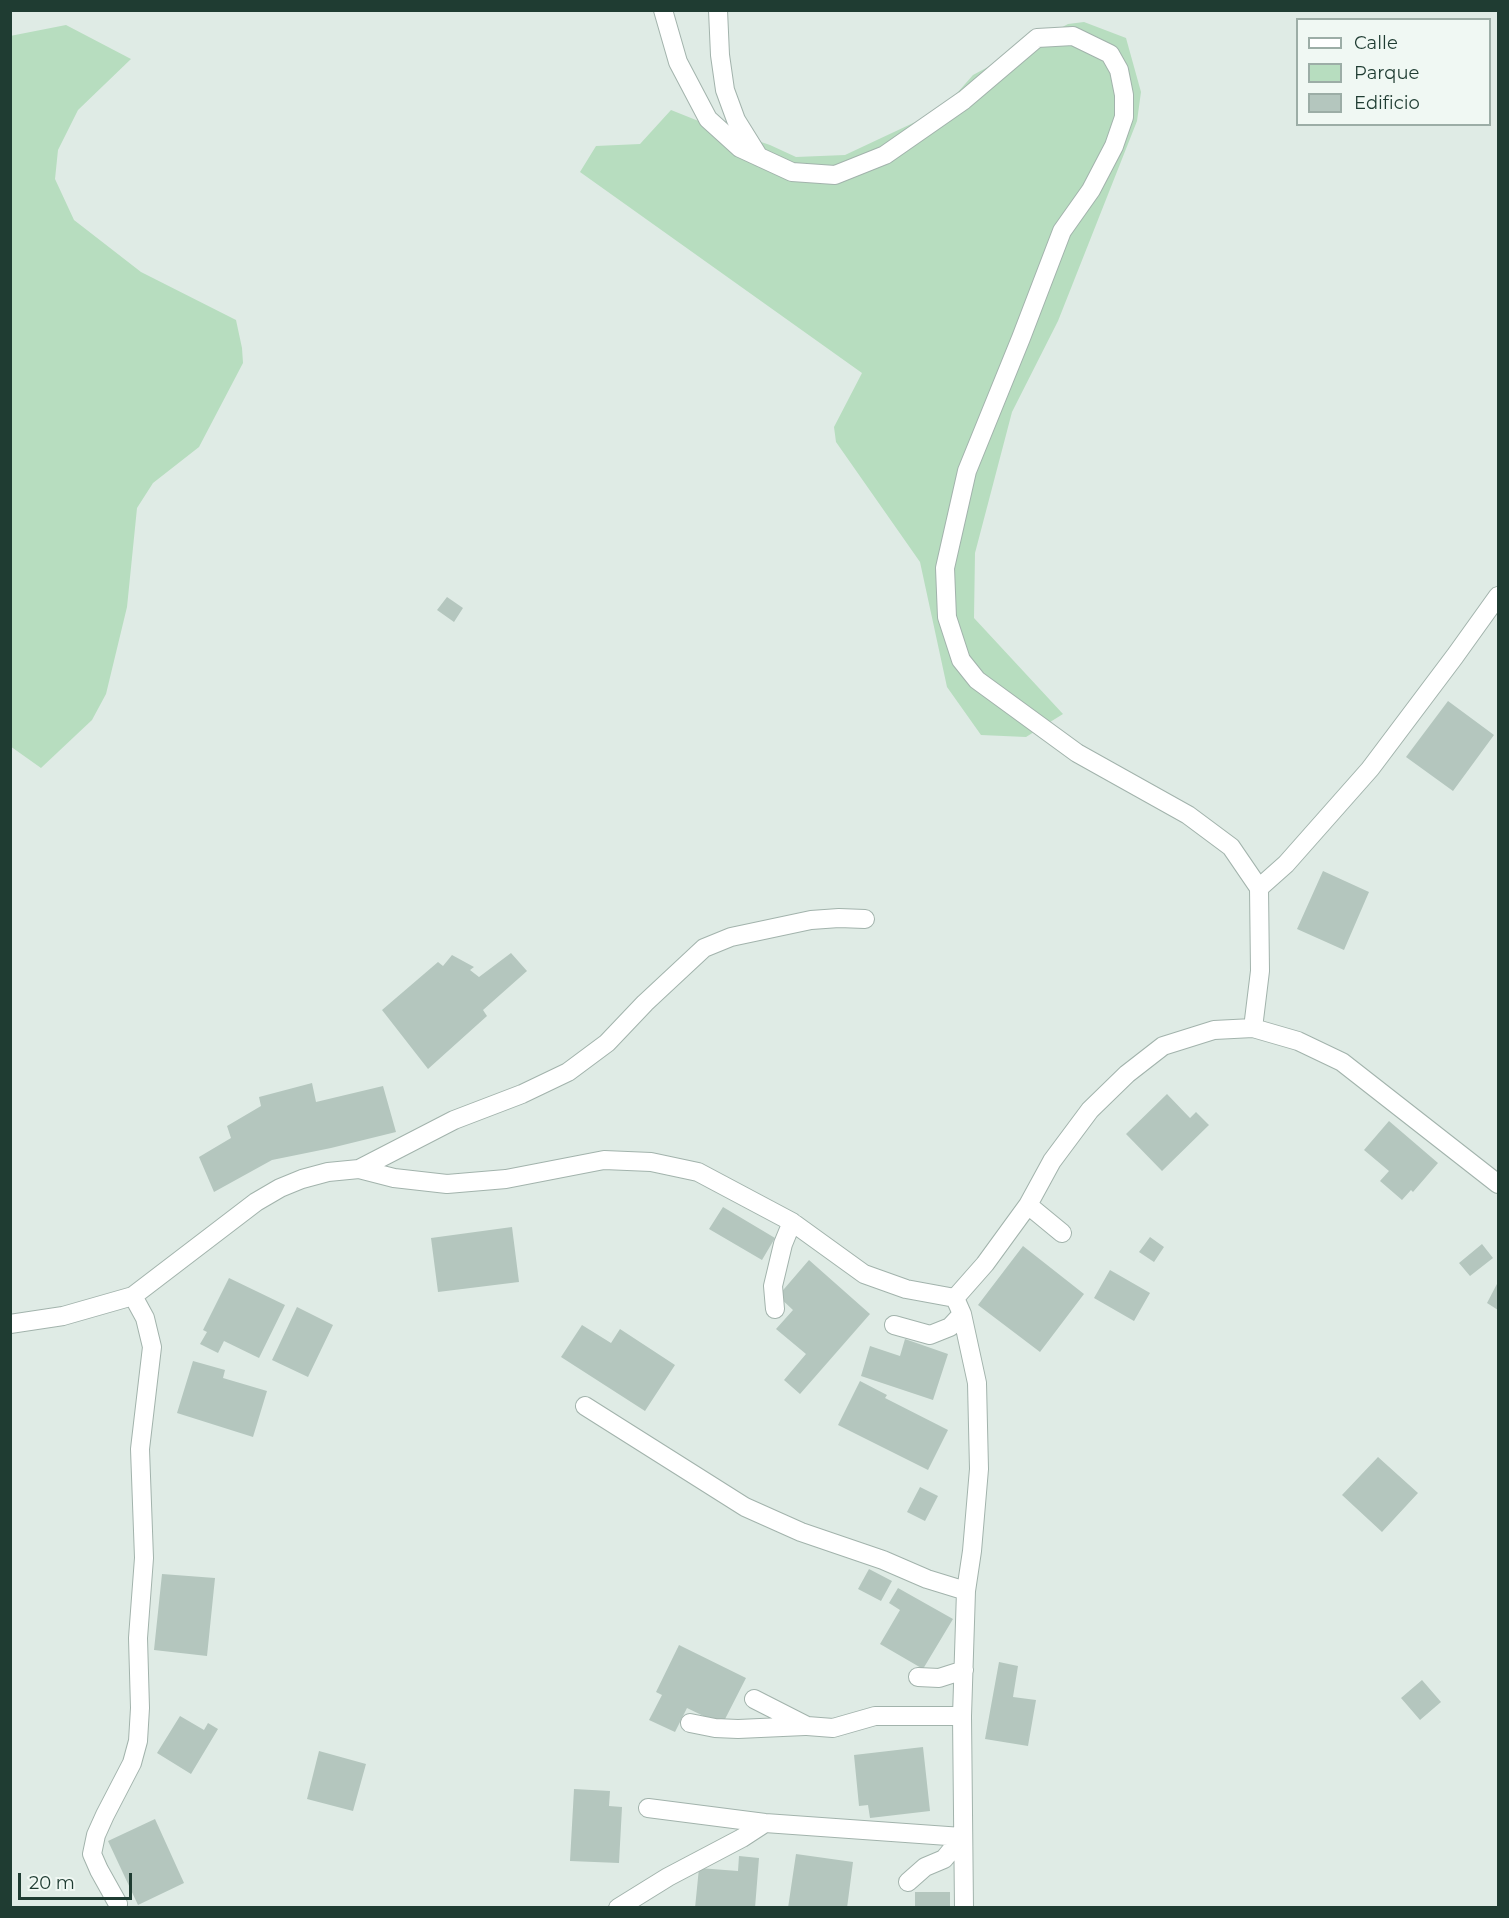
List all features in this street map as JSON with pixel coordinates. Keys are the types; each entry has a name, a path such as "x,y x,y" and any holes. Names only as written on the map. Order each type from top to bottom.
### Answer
{"street":[{"path":"663,10 678,62 708,119 740,148 792,172 835,175 885,155 964,99 1037,38 1073,36 1110,54 1119,70 1124,95 1124,117 1114,146 1090,190 1062,231 1022,338 966,471 945,568 947,617 961,660 977,680 1077,753 1188,814 1231,847 1259,888 1260,971 1253,1028"},
{"path":"718,10 720,55 725,90 736,120 759,157"},
{"path":"1259,888 1286,864 1370,769 1498,596"},
{"path":"359,1169 454,1120 522,1094 567,1072 607,1043 645,1003 704,948 731,937 811,920 865,919"},
{"path":"894,1325 930,1335 950,1327 959,1306 985,1264 1028,1205 1052,1161 1090,1110 1127,1074 1163,1046 1214,1030 1253,1028 1298,1041 1342,1062 1498,1184"},
{"path":"10,1324 63,1316 133,1296 256,1202 280,1188 328,1172 359,1169 394,1178 447,1184 506,1179 604,1160 651,1162 698,1172 792,1222 864,1274 959,1306"},
{"path":"1028,1205 1062,1233"},
{"path":"775,1309 773,1286 783,1244 792,1222"},
{"path":"118,1904 92,1854 96,1835 132,1763 138,1741 140,1708 138,1638 144,1558 140,1449 152,1347 145,1318 133,1296"},
{"path":"959,1306 977,1383 979,1469 966,1591 962,1837 964,1908"},
{"path":"585,1406 746,1507 801,1532 883,1560 927,1579 966,1591"},
{"path":"918,1677 939,1678 964,1670"},
{"path":"754,1698 807,1726"},
{"path":"690,1723 715,1728 738,1729 807,1726 833,1728 875,1716 963,1716"},
{"path":"648,1808 765,1823 962,1837"},
{"path":"618,1908 668,1877 742,1838 765,1823"},
{"path":"908,1882 925,1867 945,1858 962,1837"}],"green space":[{"path":"1084,22 1126,38 1141,92 1137,121 1058,321 1012,412 975,553 974,618 1063,714 1026,737 981,735 947,687 920,562 836,442 834,427 862,373 580,172 596,146 640,144 671,110 770,145 796,157 845,155 943,109 973,75 1068,24"},
{"path":"66,25 131,59 78,110 58,150 55,179 74,220 141,272 236,320 243,363 199,447 153,483 137,508 127,607 106,694 92,720 41,768 10,746 10,36"}],"building":[{"path":"447,597 463,608 454,622 437,610"},
{"path":"1448,701 1494,735 1453,791 1406,757"},
{"path":"1323,871 1369,892 1344,950 1297,929"},
{"path":"511,953 527,971 483,1010 487,1016 428,1069 382,1010 438,962 443,966 452,955 474,967 470,970 479,977"},
{"path":"312,1083 316,1102 383,1086 396,1132 272,1160 214,1192 199,1157 231,1138 227,1126 261,1106 259,1097"},
{"path":"1167,1094 1190,1118 1196,1112 1209,1125 1162,1171 1126,1134"},
{"path":"1389,1121 1438,1163 1413,1192 1411,1190 1402,1200 1380,1181 1389,1171 1364,1150"},
{"path":"723,1207 775,1238 762,1260 709,1229"},
{"path":"512,1227 519,1282 438,1292 431,1238"},
{"path":"1150,1237 1164,1247 1154,1262 1139,1252"},
{"path":"1482,1244 1493,1258 1470,1276 1459,1263"},
{"path":"1023,1246 1084,1294 1040,1352 978,1305"},
{"path":"809,1260 870,1314 800,1394 784,1380 806,1354 776,1329 793,1310 778,1296"},
{"path":"1110,1270 1150,1293 1134,1321 1094,1298"},
{"path":"229,1278 285,1305 259,1358 224,1341 218,1353 200,1344 207,1332 203,1330"},
{"path":"1498,1282 1498,1310 1487,1303"},
{"path":"297,1307 333,1325 308,1377 272,1360"},
{"path":"582,1325 611,1343 620,1329 675,1365 645,1411 561,1357"},
{"path":"905,1339 948,1354 933,1400 861,1376 870,1346 900,1356"},
{"path":"193,1361 225,1370 223,1378 267,1391 253,1437 177,1413"},
{"path":"860,1381 887,1395 885,1398 948,1430 928,1470 838,1425"},
{"path":"1378,1457 1418,1493 1382,1532 1342,1495"},
{"path":"920,1487 938,1496 925,1521 907,1512"},
{"path":"869,1569 892,1581 881,1601 858,1589"},
{"path":"162,1574 215,1578 207,1656 154,1650"},
{"path":"898,1588 953,1619 923,1669 880,1644 900,1610 889,1603"},
{"path":"679,1645 746,1678 722,1725 687,1708 675,1732 649,1720 662,1695 656,1692"},
{"path":"999,1662 1018,1666 1013,1697 1036,1700 1028,1746 985,1739"},
{"path":"1422,1680 1441,1702 1420,1720 1401,1698"},
{"path":"180,1716 204,1730 208,1723 218,1729 191,1774 157,1753"},
{"path":"923,1747 930,1811 870,1818 868,1805 859,1806 854,1755"},
{"path":"319,1751 366,1764 353,1811 307,1799"},
{"path":"574,1789 610,1791 609,1806 622,1807 619,1863 570,1861"},
{"path":"155,1819 184,1883 138,1905 108,1841"},
{"path":"796,1854 853,1862 847,1908 788,1908"},
{"path":"739,1856 759,1858 755,1908 695,1908 699,1868 738,1871"},
{"path":"915,1892 950,1892 950,1908 915,1908"}]}
